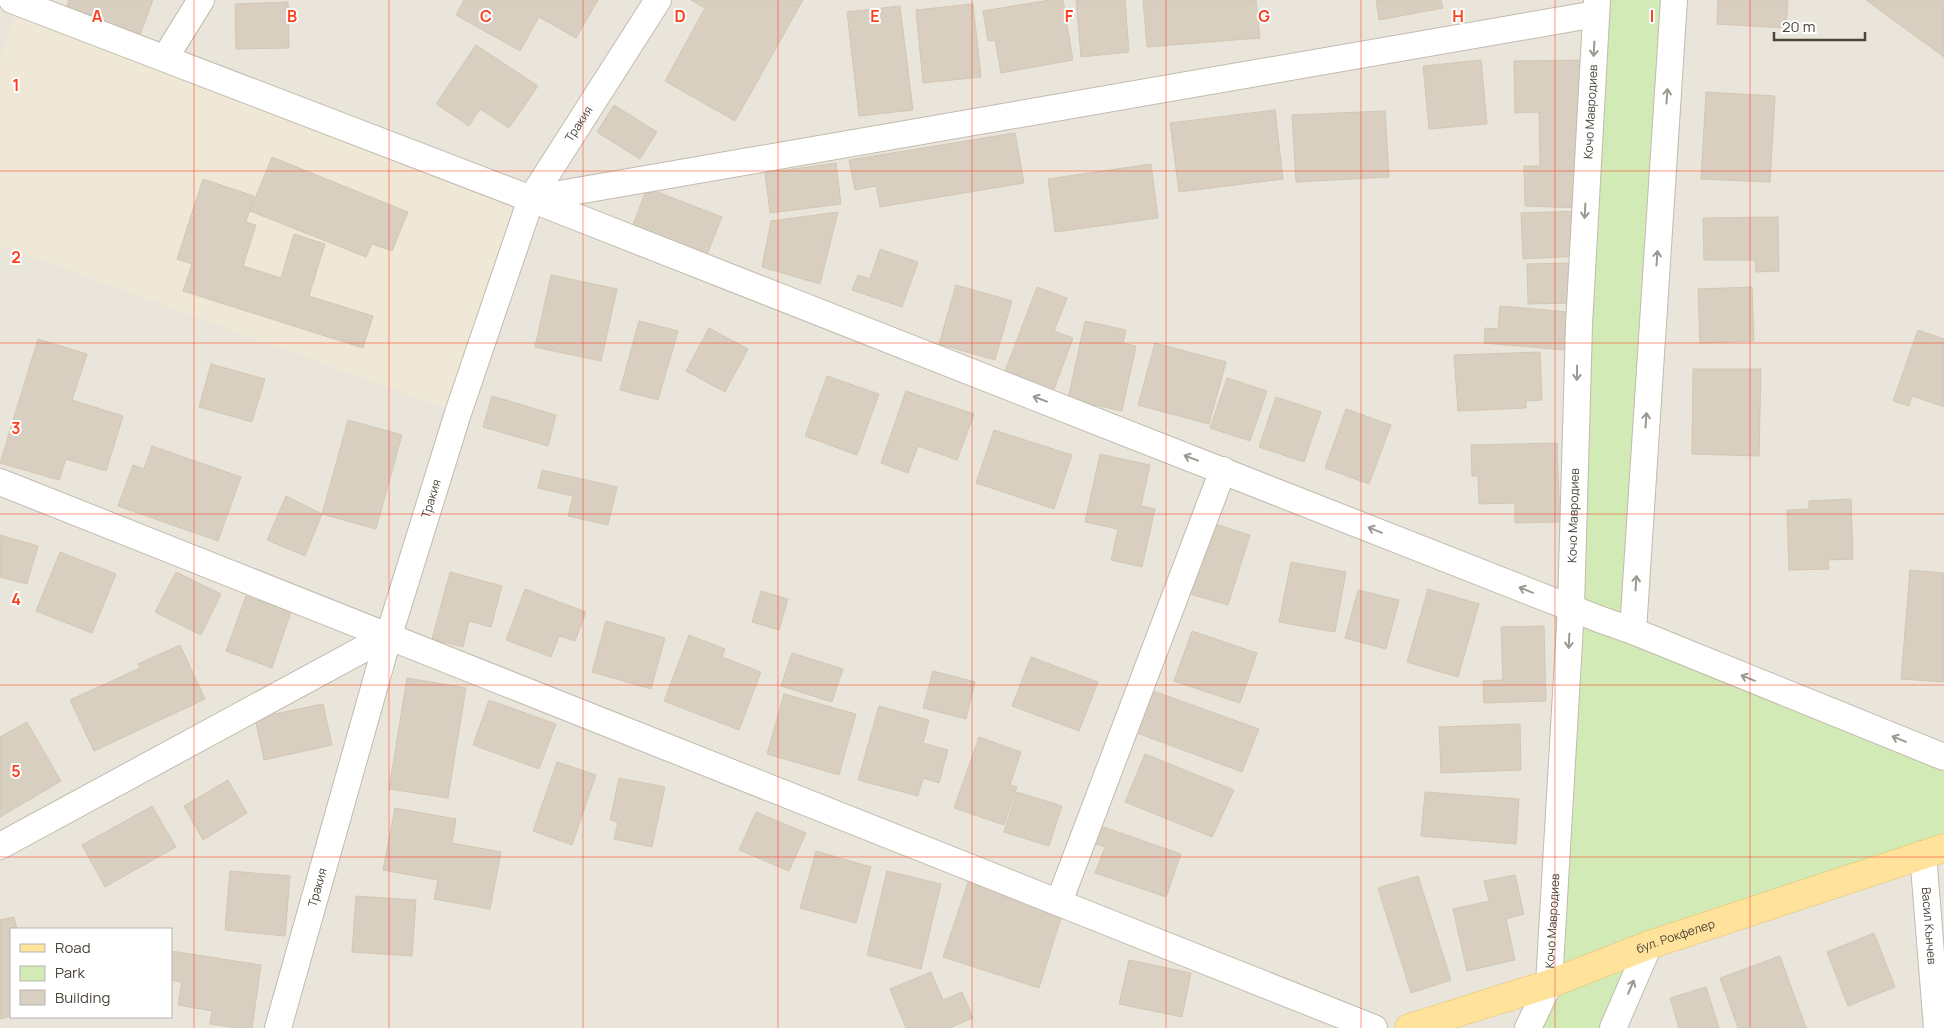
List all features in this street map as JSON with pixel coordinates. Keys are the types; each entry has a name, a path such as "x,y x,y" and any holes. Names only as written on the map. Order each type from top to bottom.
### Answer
{"main road":[{"name":"бул. Рокфелер","path":"1409,1028 1549,984 1649,945 1934,851"}],"street":[{"path":"12,0 531,199 1223,470 1633,631 1944,757"},
{"path":"164,58 201,0"},
{"name":"Тракия","path":"278,1028 389,635 458,414 531,199 658,0"},
{"path":"1571,0 1596,7"},
{"path":"1633,631 1674,0"},
{"path":"531,199 1596,7"},
{"name":"Кочо Мавродиев","path":"1528,1028 1549,984 1571,608 1579,326 1596,7"},
{"path":"1059,902 1223,470"},
{"path":"0,482 1374,1028"},
{"path":"0,846 389,635"},
{"name":"Васил Кънчев","path":"1934,851 1936,1028"},
{"path":"1613,1028 1649,945"}],"shaded area":[{"path":"0,0 1944,0 1944,1028 0,1028"},
{"path":"19,2 531,199 458,413 0,245 0,62"}],"green space":[{"path":"1597,0 1674,0 1633,631 1944,757 1944,848 1649,945 1613,1028 1528,1028 1549,984"}],"building":[{"path":"69,0 153,0 140,35 66,8"},
{"path":"464,0 598,0 576,38 539,17 520,51 456,15"},
{"path":"691,0 803,0 735,121 665,81 705,8"},
{"path":"1050,0 1063,0 1073,60 1001,73 995,40 988,41 983,11"},
{"path":"1076,0 1125,0 1129,52 1081,57"},
{"path":"1143,0 1256,0 1260,38 1147,47"},
{"path":"1376,0 1441,0 1443,8 1379,20"},
{"path":"1718,0 1788,0 1786,28 1717,24"},
{"path":"1866,0 1944,0 1944,57"},
{"path":"288,2 289,48 236,49 235,4"},
{"path":"973,4 981,77 923,83 916,10"},
{"path":"900,6 913,110 859,116 847,12"},
{"path":"476,45 538,86 509,128 480,109 469,126 436,104"},
{"path":"1481,60 1487,124 1429,129 1423,66"},
{"path":"1592,60 1585,208 1525,206 1524,166 1540,166 1539,112 1515,113 1514,61"},
{"path":"1706,92 1775,96 1770,182 1701,179"},
{"path":"614,105 657,132 640,159 597,132"},
{"path":"1275,110 1283,179 1179,192 1170,123"},
{"path":"1385,111 1389,177 1296,182 1292,115"},
{"path":"1015,133 1024,183 880,207 876,186 855,190 849,160"},
{"path":"272,157 408,212 392,251 372,244 366,257 250,211"},
{"path":"836,163 841,204 770,213 765,173"},
{"path":"1151,164 1158,218 1055,232 1048,179"},
{"path":"203,179 254,196 246,222 256,225 243,266 281,278 294,234 325,244 309,296 373,316 363,348 183,291 192,264 177,259"},
{"path":"647,188 722,217 705,259 631,230"},
{"path":"1582,211 1583,256 1523,259 1521,213"},
{"path":"838,212 820,284 762,267 771,221"},
{"path":"1778,217 1779,271 1756,272 1755,260 1704,260 1703,218"},
{"path":"880,249 918,262 902,307 852,290 858,275 870,279"},
{"path":"1572,263 1573,303 1528,304 1527,264"},
{"path":"551,275 617,289 601,361 535,347"},
{"path":"956,285 1012,301 995,360 939,344"},
{"path":"1037,287 1067,298 1054,331 1073,338 1053,392 1004,374"},
{"path":"1752,287 1754,341 1700,343 1698,289"},
{"path":"1500,306 1569,312 1565,350 1484,343 1485,328 1498,329"},
{"path":"639,321 678,331 658,400 620,390"},
{"path":"1085,321 1126,330 1123,343 1136,346 1122,411 1068,399"},
{"path":"709,328 748,349 725,392 686,371"},
{"path":"1918,330 1944,339 1944,407 1912,396 1909,406 1893,401"},
{"path":"38,339 87,354 72,400 123,416 106,471 66,459 59,480 0,463"},
{"path":"1155,343 1226,362 1209,424 1138,405"},
{"path":"1540,352 1542,400 1526,401 1526,408 1458,411 1454,355"},
{"path":"211,364 265,379 252,422 199,407"},
{"path":"1693,369 1761,369 1759,456 1692,454"},
{"path":"827,376 879,394 857,455 805,436"},
{"path":"1227,378 1267,391 1250,441 1210,428"},
{"path":"906,391 974,414 957,460 918,446 908,473 881,463"},
{"path":"492,396 556,415 548,446 483,427"},
{"path":"1276,397 1321,412 1304,462 1259,447"},
{"path":"1346,409 1391,425 1369,484 1325,468"},
{"path":"348,420 402,435 376,529 322,514"},
{"path":"994,430 1072,455 1054,509 976,483"},
{"path":"1557,443 1560,522 1515,523 1515,503 1479,504 1478,476 1472,476 1471,445"},
{"path":"152,446 241,477 218,541 118,506 133,465 144,469"},
{"path":"1100,454 1150,465 1141,506 1155,509 1142,567 1111,560 1118,529 1085,522"},
{"path":"542,470 617,487 608,525 568,516 573,496 538,488"},
{"path":"286,496 322,514 305,556 267,540"},
{"path":"1851,499 1853,559 1828,560 1829,569 1789,570 1787,510 1809,509 1809,501"},
{"path":"1205,521 1250,535 1228,605 1183,592"},
{"path":"0,535 38,546 27,584 0,577"},
{"path":"60,552 116,574 92,633 36,611"},
{"path":"1291,562 1346,572 1335,632 1279,622"},
{"path":"1910,570 1944,573 1944,682 1901,679"},
{"path":"176,572 221,594 201,635 155,612"},
{"path":"450,572 502,586 491,627 469,621 463,647 432,639"},
{"path":"525,589 586,612 575,641 559,636 551,657 506,640"},
{"path":"1428,589 1479,604 1458,677 1407,662"},
{"path":"1358,590 1399,600 1386,649 1345,638"},
{"path":"761,591 788,599 779,630 752,622"},
{"path":"246,596 291,612 272,668 226,651"},
{"path":"606,621 665,638 651,689 592,672"},
{"path":"1544,626 1546,701 1484,703 1483,681 1503,680 1501,627"},
{"path":"1192,631 1257,653 1240,703 1174,681"},
{"path":"689,635 725,649 722,657 761,672 739,730 664,701"},
{"path":"180,645 205,699 94,751 70,700 140,668 138,664"},
{"path":"792,653 843,669 832,702 781,686"},
{"path":"1031,657 1098,682 1079,731 1012,706"},
{"path":"933,671 975,682 966,719 923,708"},
{"path":"407,678 466,688 448,798 389,789"},
{"path":"1145,688 1259,729 1242,772 1129,730"},
{"path":"784,694 856,714 839,775 767,754"},
{"path":"489,700 556,724 539,769 473,745"},
{"path":"323,704 332,745 264,760 255,718"},
{"path":"879,706 929,720 923,743 948,750 939,783 923,778 918,796 858,780"},
{"path":"27,722 61,781 0,817 0,737"},
{"path":"1520,724 1521,770 1441,773 1439,727"},
{"path":"979,737 1021,752 1010,785 1017,787 1004,825 954,808"},
{"path":"1145,754 1234,790 1212,837 1125,802"},
{"path":"557,762 596,775 572,845 533,831"},
{"path":"619,778 665,787 652,847 614,839 618,822 610,820"},
{"path":"228,780 247,813 203,840 184,806"},
{"path":"1017,792 1062,806 1049,846 1004,832"},
{"path":"1425,792 1519,799 1516,844 1421,836"},
{"path":"152,806 176,847 105,887 82,845"},
{"path":"395,808 456,819 452,843 501,852 490,909 434,899 438,880 383,870"},
{"path":"756,812 806,833 789,871 739,850"},
{"path":"1092,823 1181,854 1166,897 1095,873 1105,847 1086,841"},
{"path":"816,851 871,867 856,923 800,908"},
{"path":"972,870 1063,912 1039,988 943,957"},
{"path":"230,871 290,876 285,936 225,930"},
{"path":"887,871 941,884 921,969 867,955"},
{"path":"1515,875 1524,914 1506,919 1515,960 1467,971 1453,909 1489,901 1484,881"},
{"path":"1418,876 1451,980 1411,993 1378,888"},
{"path":"356,896 416,900 412,956 352,952"},
{"path":"14,917 17,928 10,928 10,1016 0,1019 0,920"},
{"path":"1874,933 1895,987 1848,1006 1827,952"},
{"path":"172,951 261,965 252,1028 210,1024 212,1011 178,1005 182,982 172,980"},
{"path":"1780,956 1806,1028 1738,1028 1720,978"},
{"path":"1129,960 1191,973 1182,1017 1119,1004"},
{"path":"931,972 943,1000 962,992 973,1018 949,1028 906,1028 890,989"},
{"path":"1706,987 1719,1028 1679,1028 1670,998"}]}
